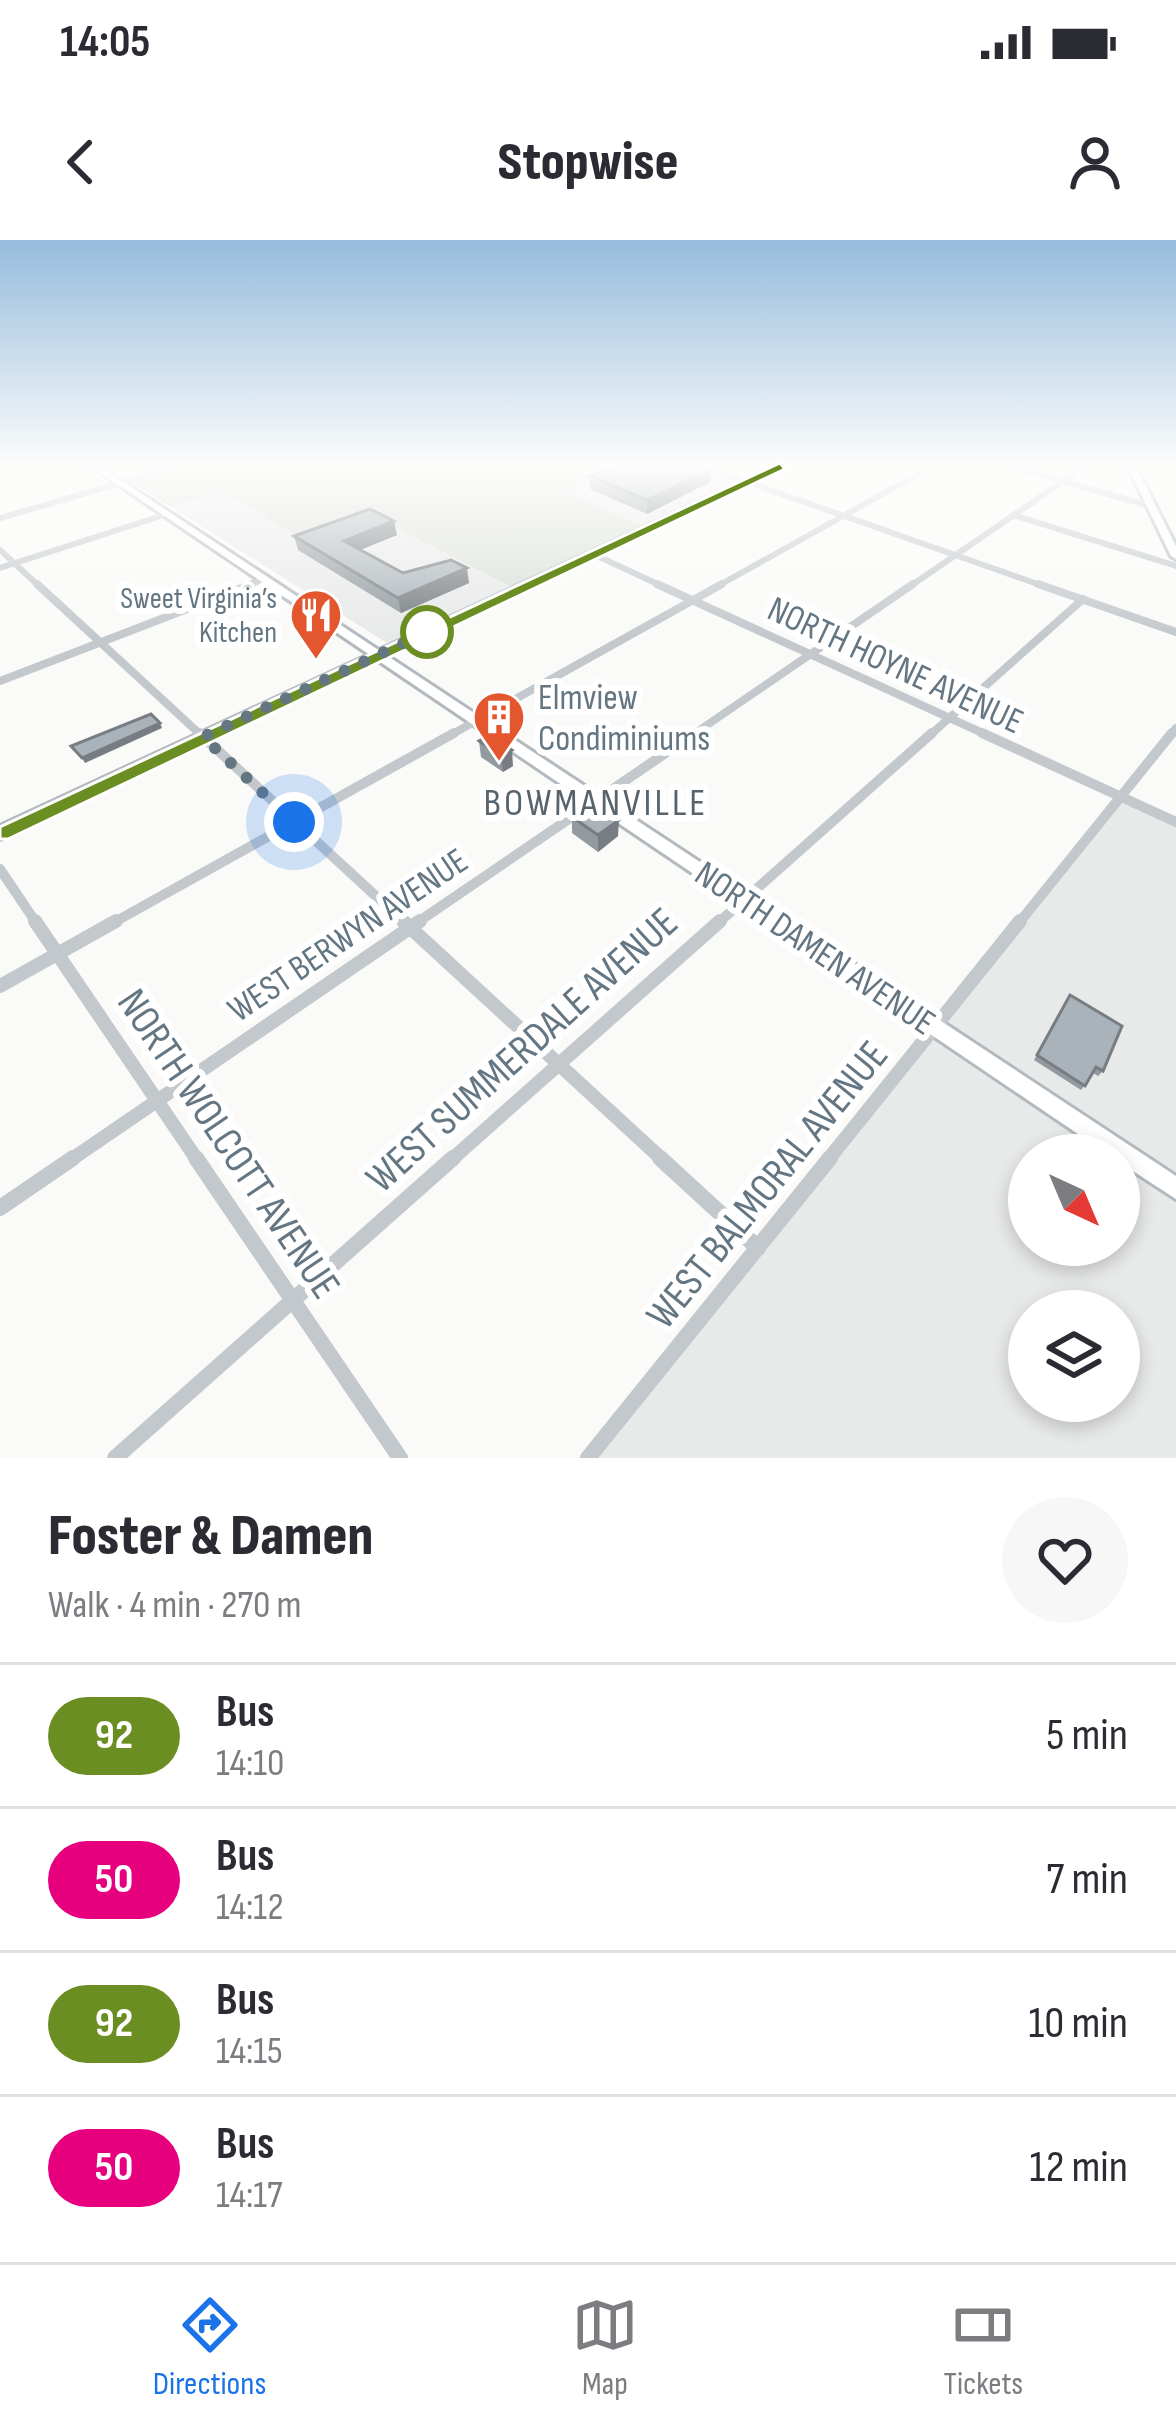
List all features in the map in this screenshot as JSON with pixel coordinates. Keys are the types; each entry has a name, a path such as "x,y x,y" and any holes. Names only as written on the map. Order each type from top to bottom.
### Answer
{"main road":[{"path":"0,833 657,524"}],"street":[{"path":"0,568 137,524"},
{"name":"NORTH DAMEN AVENUE","path":"182,524 1176,1188"},
{"path":"0,986 827,524"},
{"path":"868,524 1176,632"},
{"name":"WEST BERWYN AVENUE","path":"0,1208 999,524"},
{"path":"1044,524 1176,566"},
{"path":"1160,524 1176,556"},
{"path":"0,550 758,1247"},
{"name":"NORTH HOYNE AVENUE","path":"592,554 1176,822"},
{"path":"0,681 264,579"},
{"name":"WEST SUMMERDALE AVENUE","path":"115,1458 1083,599"},
{"name":"WEST BALMORAL AVENUE","path":"588,1458 1176,728"},
{"name":"NORTH WOLCOTT AVENUE","path":"0,869 400,1458"}],"shaded area":[{"path":"198,524 389,524 511,587 387,643"},
{"path":"278,524 367,524 311,544"},
{"path":"389,524 643,526 511,587"},
{"path":"1118,798 1176,825 1176,1458 593,1458"}],"building":[{"path":"328,524 387,524 344,541 403,573 451,560 467,568 398,598 294,536"},
{"path":"151,714 160,723 82,758 71,746"},
{"path":"490,735 512,750 501,756 479,741"},
{"path":"593,804 619,820 598,835 572,817"},
{"path":"1070,995 1122,1026 1103,1071 1096,1067 1085,1086 1037,1055"}],"bus line":[{"name":"92","path":"0,833 659,524"}],"place":[{"name":"Sweet Virginia’s Kitchen","path":"316,661"},
{"name":"Elmview Condiminiums","path":"499,763"}],"district":[{"name":"BOWMANVILLE","path":"596,801"}],"route":[{"path":"294,822 203,737 427,632"}]}
